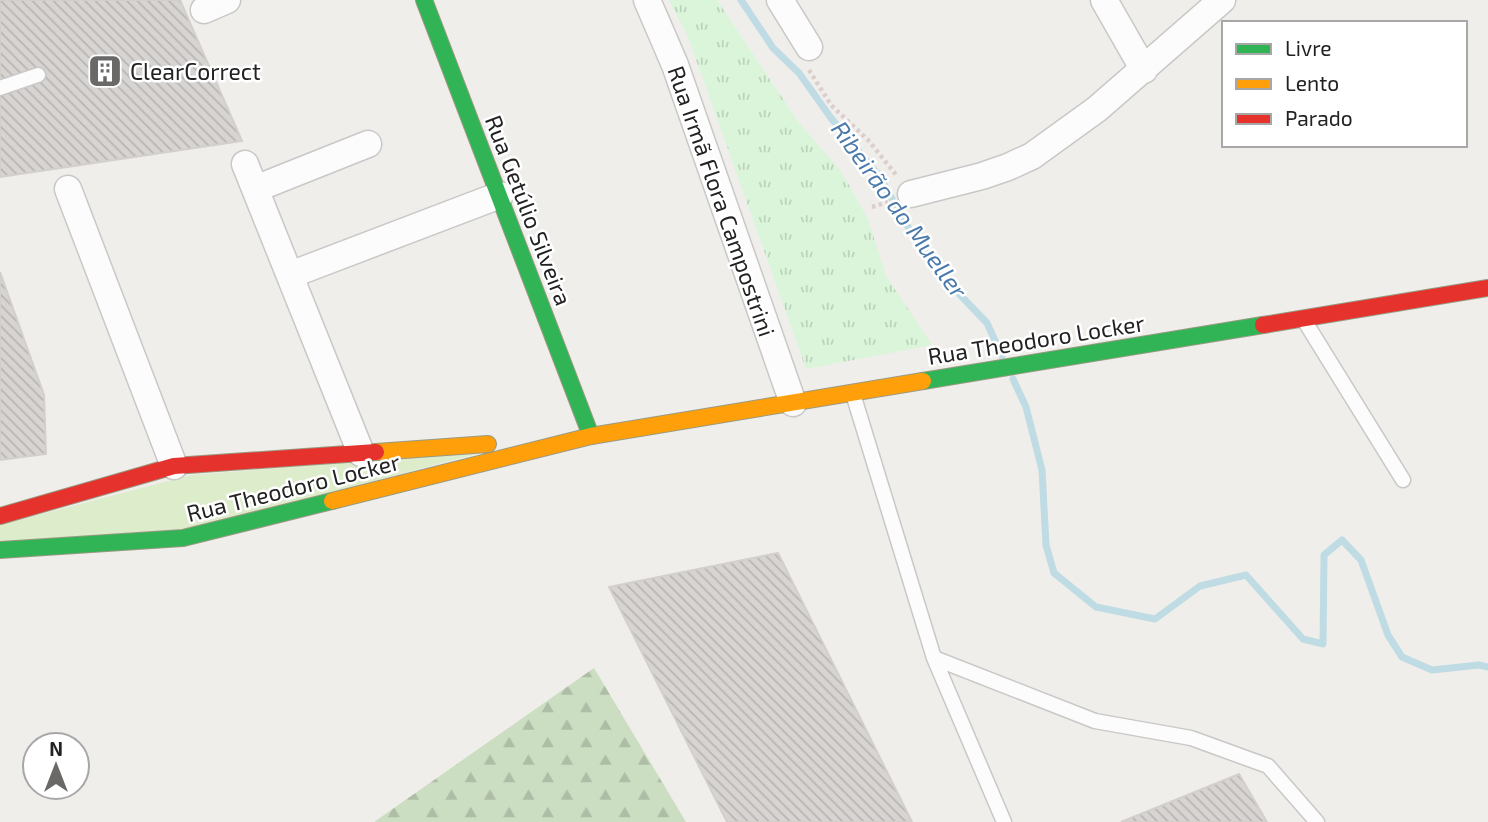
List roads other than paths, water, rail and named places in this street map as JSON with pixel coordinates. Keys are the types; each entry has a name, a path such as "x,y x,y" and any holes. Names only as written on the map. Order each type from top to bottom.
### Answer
{"main road":[{"name":"Rua Getúlio Silveira","path":"424,0 591,436"},
{"name":"Rua Theodoro Locker","path":"0,550 183,538 591,436 1488,288"},
{"name":"Rua Theodoro Locker","path":"0,516 174,466 591,436"}],"street":[{"name":"Rua Irmã Flora Campostrini","path":"647,0 675,65 793,403"},
{"path":"780,0 809,47"},
{"path":"1104,0 1144,70"},
{"path":"911,194 982,176 1032,156 1097,109 1222,0"},
{"path":"255,189 368,144"},
{"path":"245,164 361,453"},
{"path":"68,189 174,466"},
{"path":"290,275 500,195"}],"lane":[{"path":"0,89 38,75"},
{"path":"1303,318 1403,480"},
{"path":"853,393 934,658 1004,822"},
{"path":"934,658 1095,721 1191,738 1268,766 1317,822"}],"waterway":[{"name":"Ribeirão do Mueller","path":"741,0 773,48 799,73 831,118 880,177 904,221 943,277 987,323 1002,356"},
{"name":"Ribeirão do Mueller","path":"1013,379 1026,407 1042,470 1046,545 1054,573 1096,607 1155,619 1200,586 1246,575 1303,639 1323,644 1324,555 1342,540 1361,560 1388,635 1402,657 1432,670 1479,665 1488,667"}],"place":[{"name":"ClearCorrect","path":"105,71"}]}
